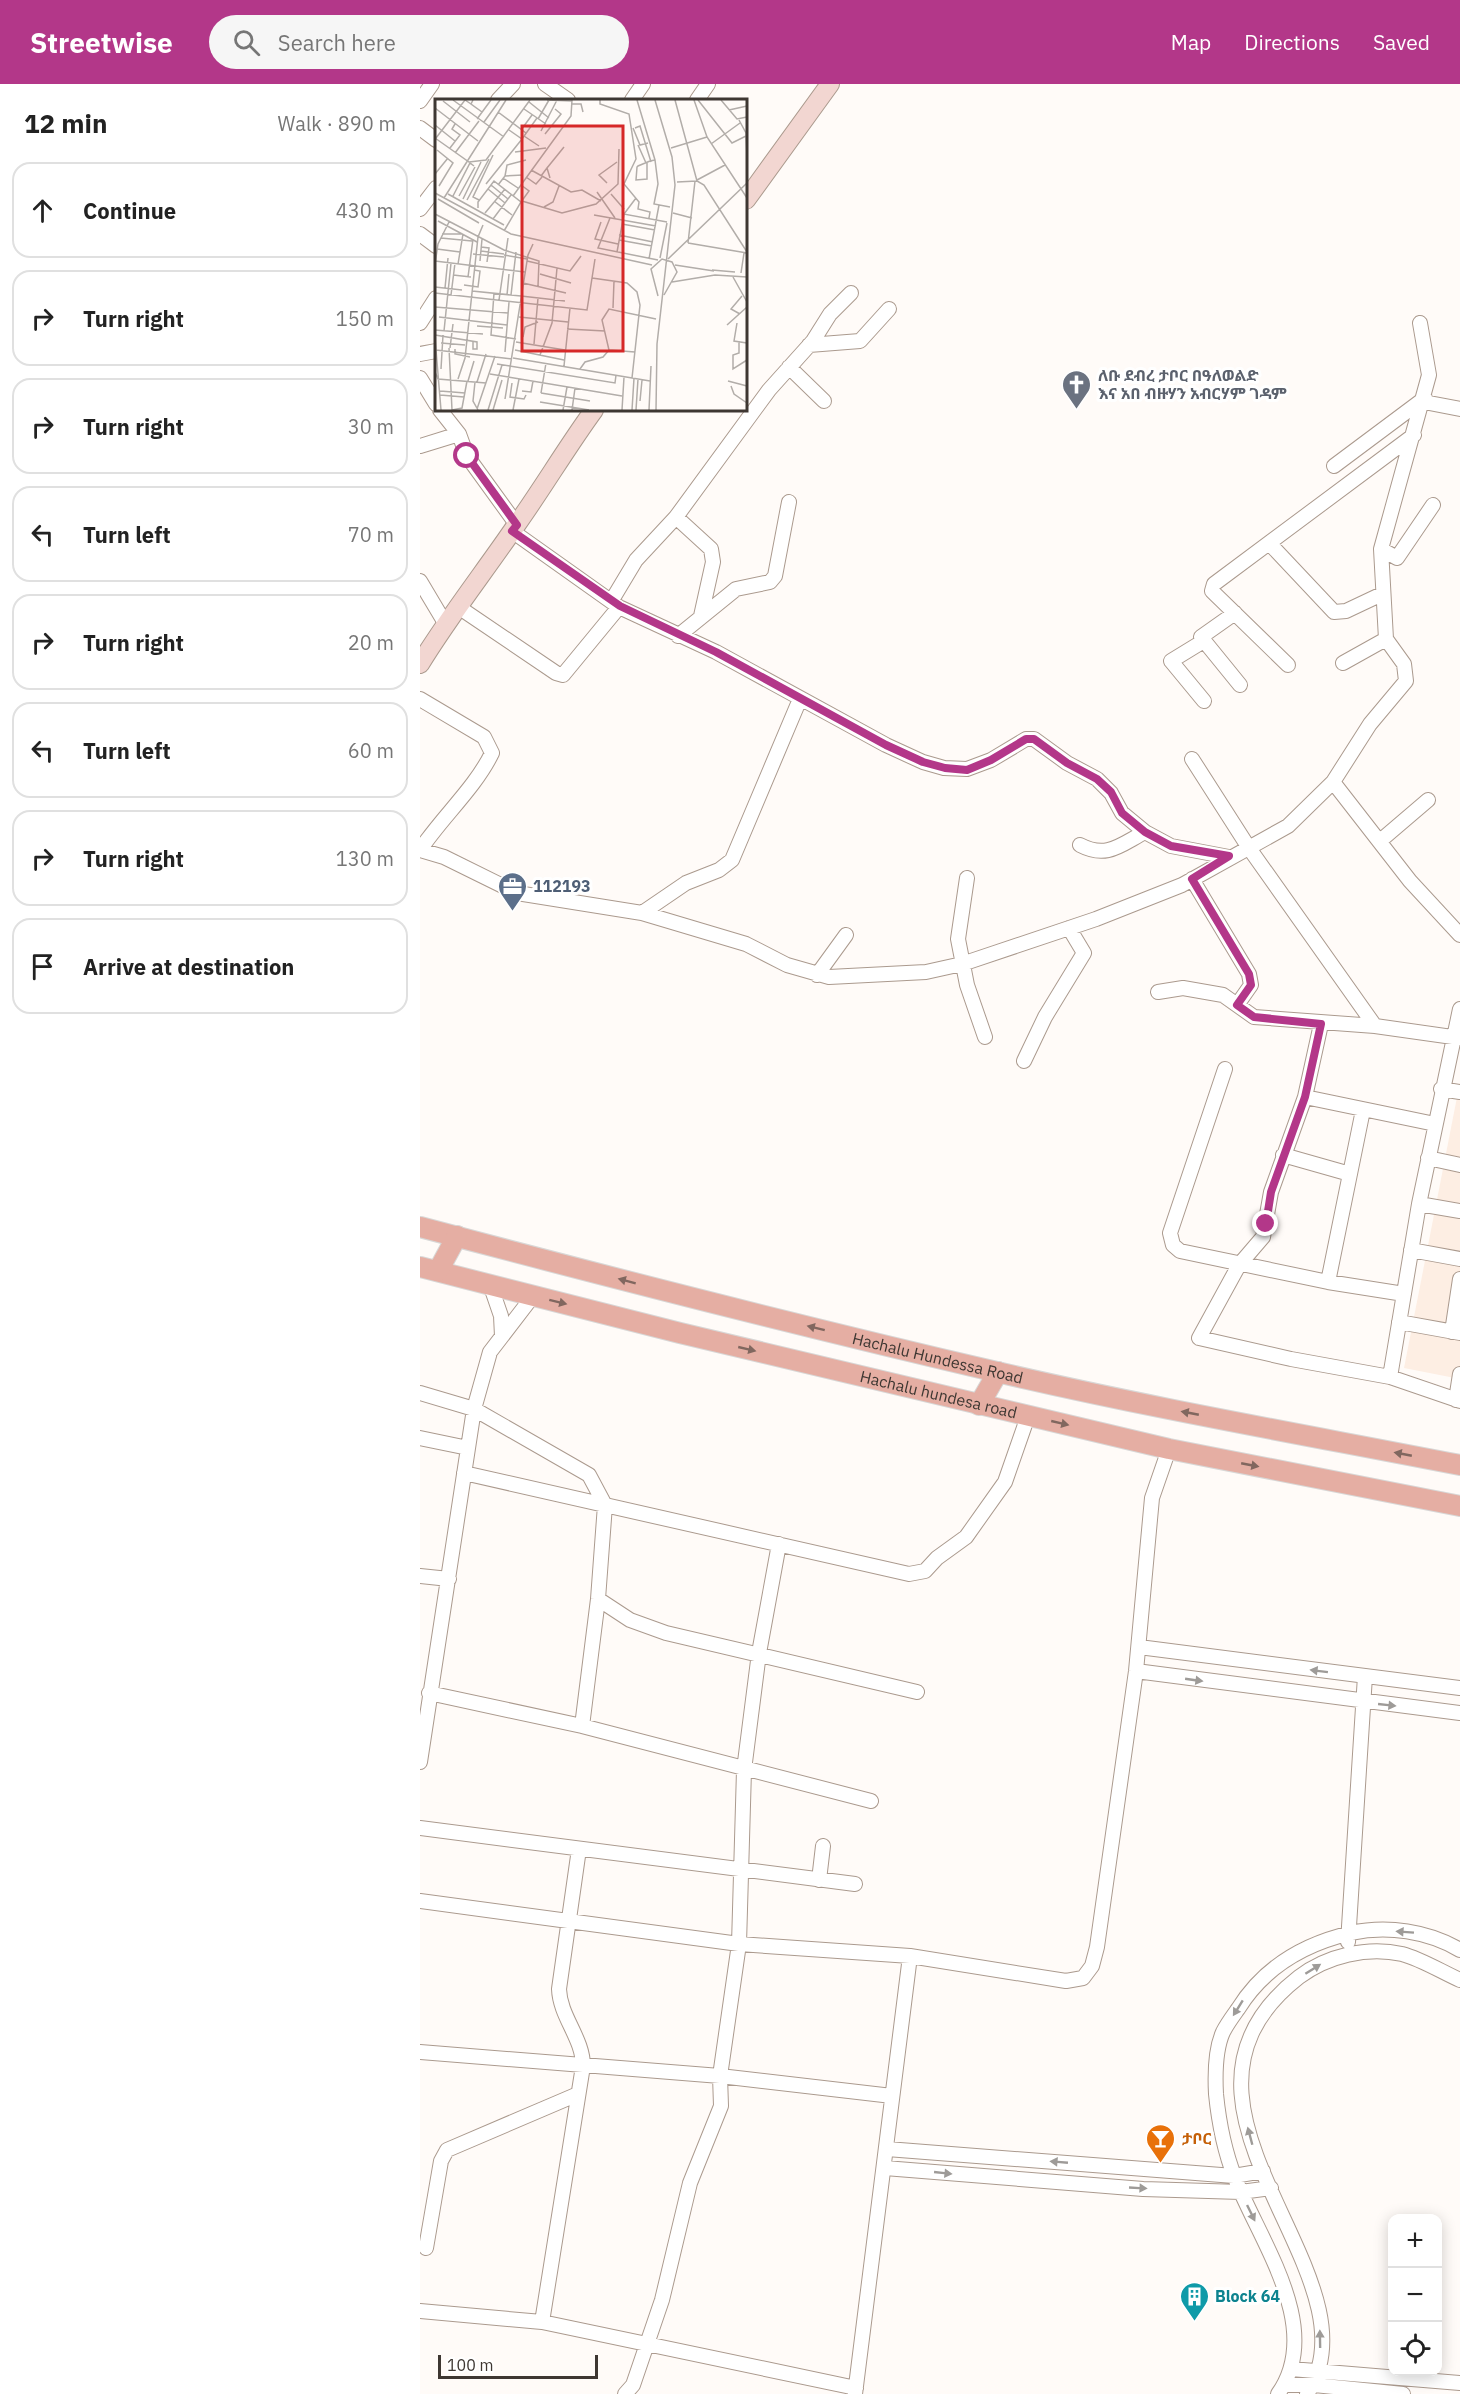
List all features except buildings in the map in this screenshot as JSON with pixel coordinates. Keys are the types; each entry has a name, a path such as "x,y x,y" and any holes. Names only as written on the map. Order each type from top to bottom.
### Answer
{"main road":[{"name":"Hachalu Hundessa Road","path":"420,1227 654,1289 998,1372 1167,1409 1460,1465"},
{"path":"429,1269 457,1236"},
{"name":"Hachalu hundesa road","path":"429,1269 979,1405 1169,1449 1460,1506"},
{"path":"979,1405 998,1372"}],"street":[{"path":"420,101 432,84"},
{"path":"499,99 513,84"},
{"path":"545,84 567,99"},
{"path":"633,99 643,84"},
{"path":"698,99 708,84"},
{"path":"747,198 830,84"},
{"path":"420,128 435,139"},
{"path":"420,209 435,189"},
{"path":"420,234 435,245"},
{"path":"457,606 556,674 563,675 616,603 636,560 676,518 769,390 809,345 830,314 851,293"},
{"path":"420,323 435,300"},
{"path":"809,345 860,340 889,309"},
{"path":"420,699 484,737 492,753 486,766 438,823 420,850 444,857 517,893 642,913 746,944 787,965 829,977 927,972 962,964 1069,928 1192,879 1229,856 1288,826 1333,782 1370,724 1406,681 1404,664 1386,639 1381,549 1424,400 1429,375 1420,323"},
{"path":"420,354 435,351"},
{"path":"789,367 824,401"},
{"path":"420,378 435,402"},
{"path":"1424,400 1460,409"},
{"path":"1334,466 1424,400"},
{"path":"441,411 459,434 467,456 514,528 616,603 678,636 716,652 886,745 945,768 967,770 991,760 1026,739 1034,739 1067,763 1097,779 1111,792 1122,813 1145,832 1171,846 1229,856"},
{"path":"420,664 445,623 514,528 555,464 593,411"},
{"path":"420,446 459,434"},
{"path":"1288,664 1212,591 1214,584 1414,435"},
{"path":"678,636 736,589 770,582 776,576 789,502"},
{"path":"1381,549 1397,558 1433,505"},
{"path":"676,518 711,549 713,562 701,616"},
{"path":"1269,543 1334,612 1346,611 1382,594"},
{"path":"422,587 445,623"},
{"path":"1235,613 1201,637 1202,642 1240,685"},
{"path":"1343,663 1386,639"},
{"path":"1202,642 1171,661 1204,701"},
{"path":"642,913 686,883 719,870 732,860 801,699"},
{"path":"1192,759 1248,848 1375,1026"},
{"path":"1333,782 1410,880 1460,935"},
{"path":"1380,842 1428,801"},
{"path":"1080,845 1094,853 1105,852 1145,832"},
{"path":"967,878 958,939 962,964 985,1037"},
{"path":"1192,879 1249,974 1251,985 1237,1005"},
{"path":"1024,1061 1045,1017 1084,953 1069,928"},
{"path":"817,975 846,935"},
{"path":"1158,992 1183,988 1201,989 1223,995 1254,1017 1321,1024 1375,1026 1457,1037"},
{"path":"1390,1377 1434,1124 1441,1089 1457,1037 1460,1009"},
{"path":"1321,1024 1305,1097 1271,1192 1263,1237 1239,1265 1199,1338 1291,1359 1390,1377 1458,1401 1460,1374"},
{"path":"1225,1069 1170,1233 1173,1245 1180,1251 1239,1265 1404,1294"},
{"path":"1441,1089 1460,1092"},
{"path":"1305,1097 1434,1124"},
{"path":"1328,1282 1363,1110"},
{"path":"1283,1155 1350,1173"},
{"path":"1428,1158 1460,1165"},
{"path":"1419,1204 1460,1211"},
{"path":"1411,1250 1460,1259"},
{"path":"1399,1322 1456,1333 1460,1280"},
{"path":"490,1284 501,1316 502,1336"},
{"path":"420,1762 474,1409 490,1352 533,1296"},
{"path":"420,1393 474,1409 589,1475 605,1505 598,1599 582,1726"},
{"path":"464,1473 909,1574 925,1571 937,1558 966,1538 1005,1482 1028,1416"},
{"path":"420,1438 468,1448"},
{"path":"420,1900 739,1944 910,1956 1066,1981 1083,1978 1092,1966 1097,1947 1139,1647 1152,1498 1169,1449"},
{"path":"625,2394 633,2385 662,2300 690,2183 721,2106 720,2076 739,1944 744,1770 759,1653 779,1544"},
{"path":"420,1576 449,1579"},
{"path":"598,1599 630,1620 666,1633 759,1653 917,1692"},
{"path":"1139,1647 1460,1688"},
{"path":"1136,1671 1460,1713"},
{"path":"1349,1953 1347,1934 1365,1676"},
{"path":"429,1693 582,1726 744,1770 872,1801"},
{"path":"420,1828 855,1884"},
{"path":"819,1880 823,1846"},
{"path":"542,2322 583,2066 577,2040 560,2003 559,1989 579,1849"},
{"path":"1403,2394 1282,2389 1291,2369 1293,2335 1290,2307 1276,2263 1234,2176 1220,2132 1215,2082 1223,2033 1249,1990 1273,1967 1320,1941 1362,1930 1412,1931 1430,1936 1460,1950"},
{"path":"1311,2389 1319,2371 1321,2337 1316,2298 1254,2152 1244,2114 1241,2077 1245,2049 1264,2013 1295,1981 1314,1966 1349,1953 1402,1954 1460,1980"},
{"path":"420,2311 542,2322 856,2391 910,1956"},
{"path":"420,2052 720,2076 892,2096"},
{"path":"426,2248 441,2161 447,2150 578,2094"},
{"path":"887,2149 1234,2176 1263,2171"},
{"path":"885,2168 1021,2181 1241,2192 1271,2188"},
{"path":"1291,2369 1460,2383"}],"shaded area":[{"path":"1460,1082 1460,1379 1404,1368"}],"place":[{"name":"ለቡ ደብረ ታቦር በዓለወልድ እና አበ ብዙሃን አብርሃም ገዳም","path":"1077,410"},
{"name":"112193","path":"512,912"},
{"name":"ታቦር","path":"1161,2164"},
{"name":"Block 64","path":"1194,2322"}],"route":[{"path":"467,456 517,525 512,531 620,606 678,636 716,652 886,745 923,762 945,768 967,770 991,760 1026,739 1034,739 1067,763 1097,779 1111,792 1122,813 1145,832 1171,846 1229,856 1192,879 1249,974 1251,985 1237,1005 1254,1017 1321,1024 1305,1097 1271,1192 1266,1224"}]}
